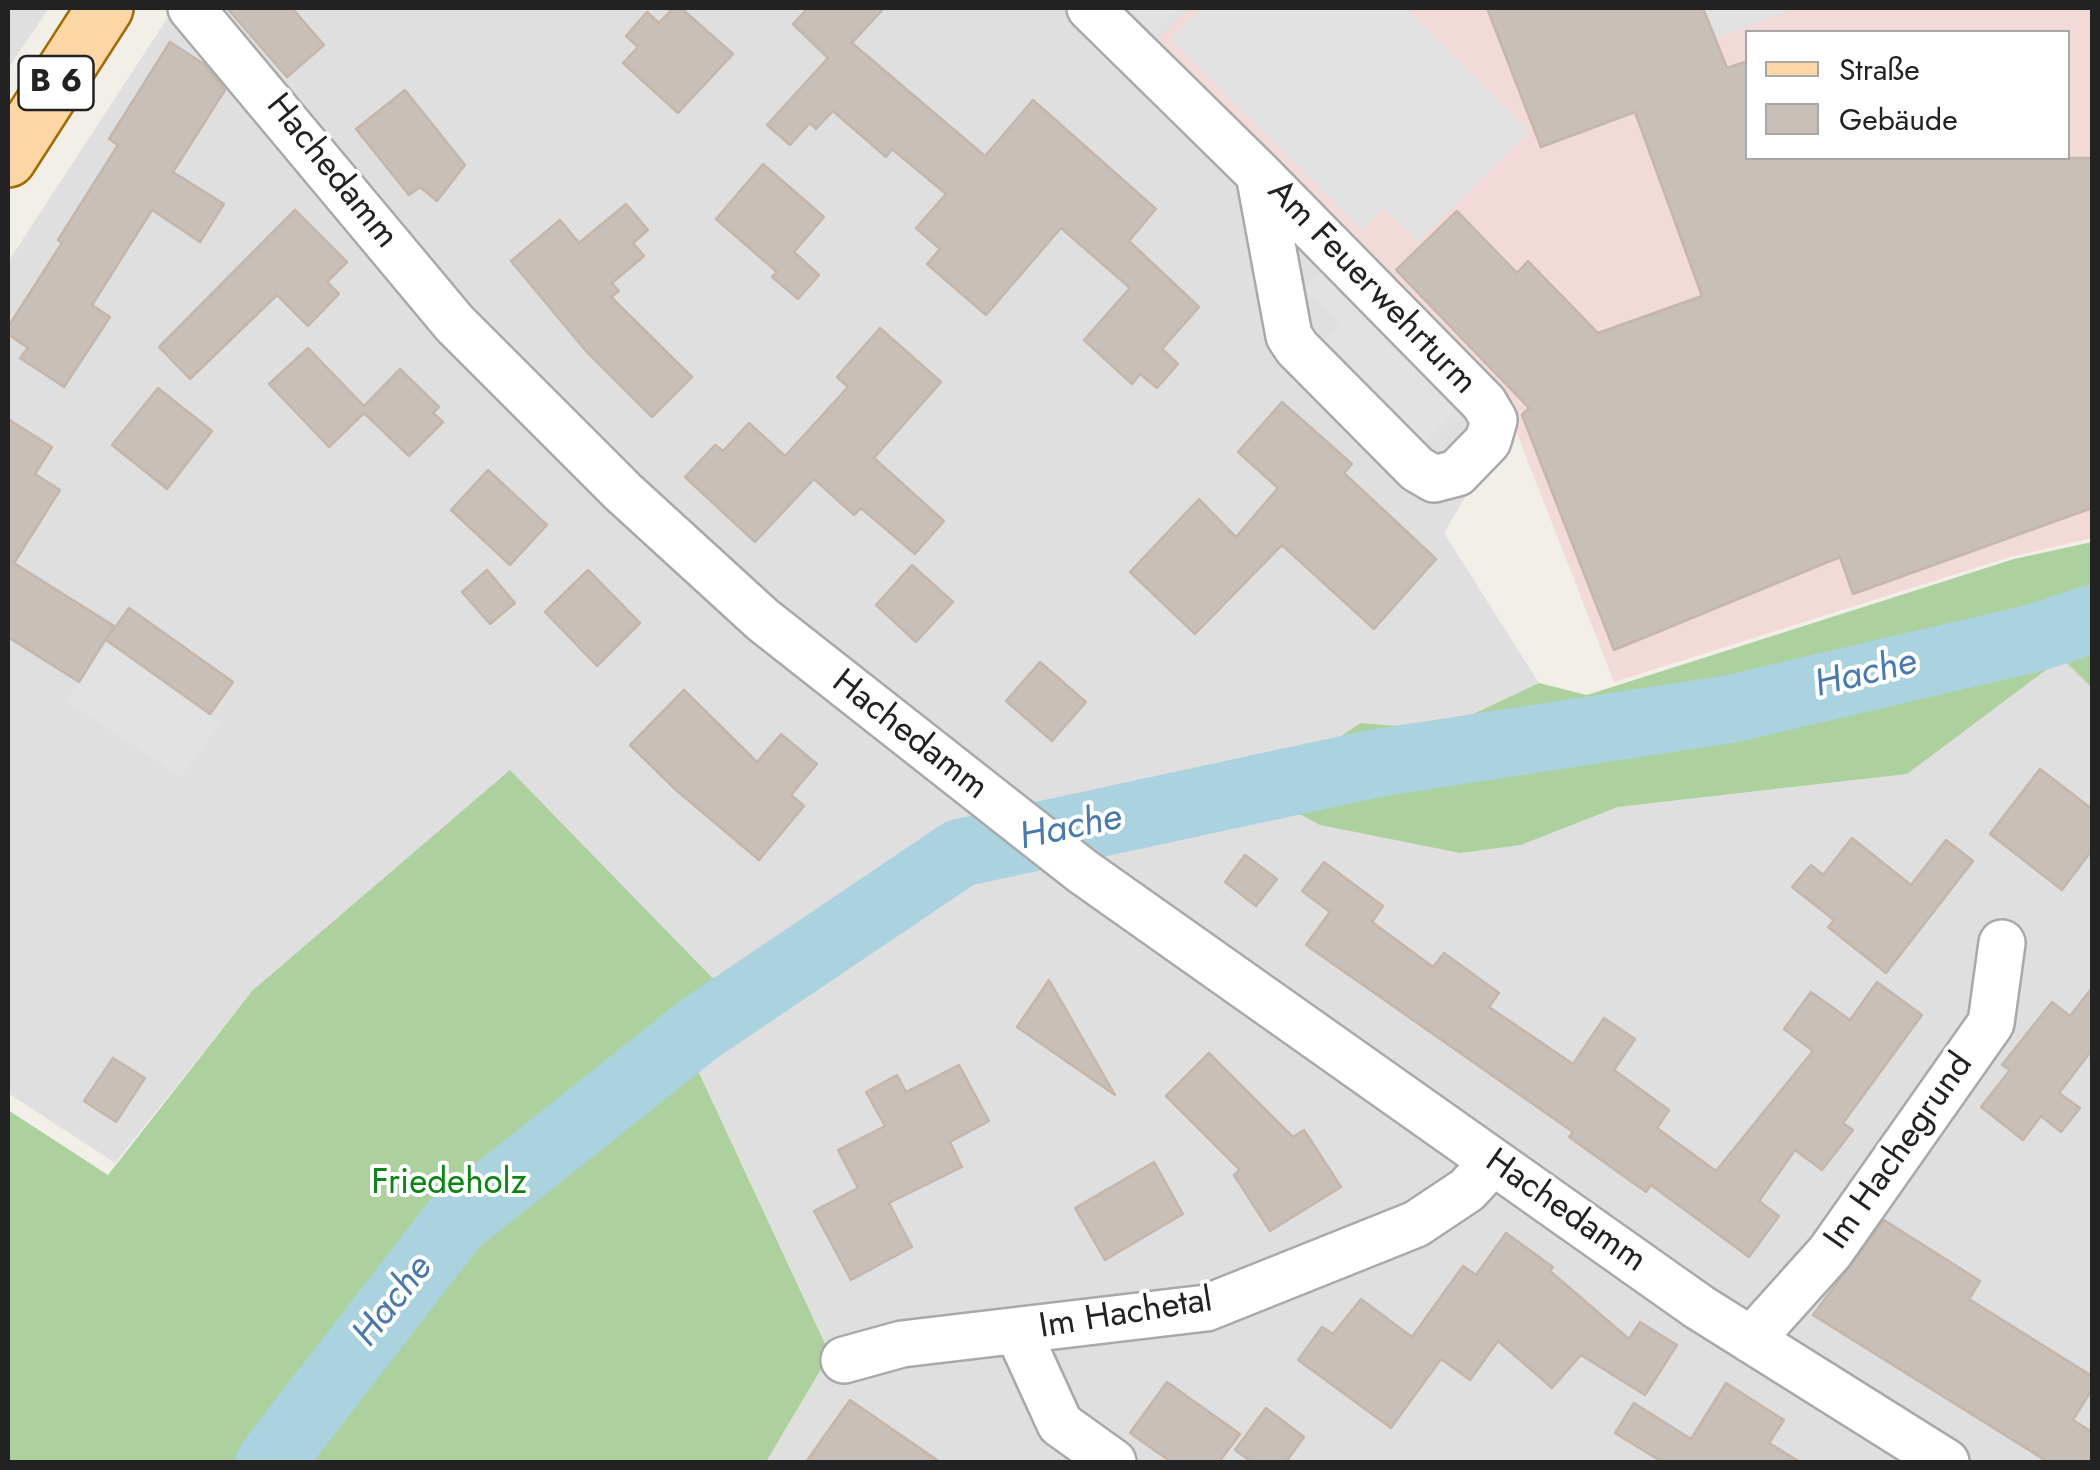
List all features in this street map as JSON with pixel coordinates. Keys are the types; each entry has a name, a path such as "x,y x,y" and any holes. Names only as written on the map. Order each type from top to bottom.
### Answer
{"main road":[{"name":"B 6","path":"8,155 105,8"}],"street":[{"name":"Hachedamm","path":"191,8 455,324 624,492 762,620 1082,871 1752,1340 1946,1462"},
{"name":"Am Feuerwehrturm","path":"1090,8 1259,174 1484,403 1494,420 1488,442 1457,473 1434,478 1417,468 1297,348 1290,336 1259,174"},
{"name":"Im Hachegrund","path":"1752,1340 1830,1252 1991,1023 2002,943"},
{"name":"Im Hachetal","path":"844,1360 902,1344 1206,1308 1416,1224 1468,1190 1494,1162"},
{"path":"1018,1332 1060,1424 1113,1462"}],"shaded area":[{"path":"8,8 49,8 8,69"},
{"path":"174,8 1188,8 1158,40 1511,418 1444,533 1539,683 1441,729 1360,723 1260,793 1521,845 1618,807 1907,774 2063,657 2092,688 2092,1462 766,1462 830,1353 687,1047 252,991 115,1163 8,1093 8,262"},
{"path":"1127,8 1184,8 1155,36"},
{"path":"1188,8 2092,8 2092,538 2010,557 1614,682 1511,418 1157,40"},
{"path":"1201,8 1406,8 1529,131 1418,242 1384,208 1362,230 1170,39"},
{"path":"1704,8 1797,8 1716,38"},
{"path":"1327,264 1464,404 1417,450 1317,347 1339,325 1303,287"},
{"path":"106,641 220,723 181,777 66,701"}],"green space":[{"path":"2092,542 2092,688 2062,658 1907,774 1618,807 1521,845 1460,853 1320,825 1260,793 1360,723 1441,729 1539,683 1587,695 2014,559"},
{"name":"Friedeholz","path":"510,770 727,993 687,1047 830,1354 766,1462 8,1462 8,1110 108,1175 252,991"}],"building":[{"path":"227,8 292,8 324,45 287,77"},
{"path":"673,8 681,8 733,54 678,113 623,63 638,47 626,36 647,12 659,23"},
{"path":"808,8 884,8 852,43 985,156 1033,100 1156,209 1129,241 1199,307 1162,349 1178,364 1157,388 1140,374 1132,384 1084,340 1130,288 1061,228 986,315 927,264 940,249 916,228 946,194 892,149 886,157 833,111 816,129 810,123 790,145 767,125 828,58 793,24"},
{"path":"1487,8 1703,8 1727,68 1745,62 1745,160 2092,158 2092,508 1853,594 1840,557 1614,650 1522,415 1529,408 1396,270 1457,211 1517,273 1528,261 1598,333 1702,296 1635,112 1541,147"},
{"path":"170,42 204,64 225,90 173,172 224,204 200,242 152,210 92,305 110,317 64,387 20,358 28,348 8,334 8,327 118,145 109,139"},
{"path":"405,90 465,165 437,201 420,187 409,195 356,129"},
{"path":"763,164 824,217 794,252 819,275 798,299 772,277 777,272 716,219"},
{"path":"626,204 648,230 633,243 644,256 612,283 619,291 611,297 692,377 652,417 586,351 511,261 560,220 579,243"},
{"path":"295,210 347,262 327,282 339,294 308,326 277,295 190,379 159,347"},
{"path":"880,328 941,382 874,458 944,521 915,554 861,508 854,515 814,479 755,542 685,477 715,445 723,451 749,423 785,456 848,387 837,377"},
{"path":"308,348 364,406 400,369 439,407 433,413 443,422 409,456 364,413 329,447 269,384"},
{"path":"158,388 212,431 167,489 112,445"},
{"path":"1282,402 1352,464 1344,473 1436,559 1374,629 1282,545 1195,634 1130,572 1199,499 1236,537 1278,488 1238,452"},
{"path":"8,419 52,447 35,474 60,490 14,563 114,626 79,682 8,637"},
{"path":"488,470 547,525 510,565 451,510"},
{"path":"912,565 953,602 916,642 876,605"},
{"path":"487,570 515,603 490,624 462,592"},
{"path":"588,570 640,623 597,666 545,612"},
{"path":"129,608 233,682 210,714 106,640"},
{"path":"1040,662 1086,702 1052,741 1006,701"},
{"path":"684,690 757,762 781,734 817,764 791,795 804,806 759,860 630,745"},
{"path":"2040,769 2092,809 2092,850 2062,890 1990,834"},
{"path":"1852,838 1911,885 1946,840 1973,861 1886,973 1828,927 1834,920 1792,887 1811,865 1823,875"},
{"path":"1245,855 1277,879 1256,906 1225,882"},
{"path":"1324,862 1383,906 1372,922 1433,967 1444,953 1499,993 1489,1007 1573,1064 1604,1018 1635,1039 1614,1070 1669,1110 1657,1128 1716,1171 1813,1051 1784,1029 1811,992 1850,1020 1877,982 1922,1015 1843,1123 1853,1130 1822,1170 1795,1150 1759,1201 1779,1216 1749,1257 1651,1185 1646,1192 1569,1137 1573,1132 1306,945 1330,912 1302,891"},
{"path":"1049,980 1115,1095 1017,1027"},
{"path":"2092,988 2092,1050 2059,1093 2080,1108 2061,1132 2041,1116 2023,1140 1981,1107 2010,1070 2002,1065 2052,1002 2070,1016"},
{"path":"1209,1053 1293,1137 1304,1130 1341,1187 1270,1231 1234,1175 1240,1170 1166,1096"},
{"path":"113,1058 145,1078 116,1122 84,1101"},
{"path":"959,1065 989,1121 950,1142 962,1167 889,1203 912,1247 851,1280 814,1211 858,1188 838,1150 885,1126 866,1092 897,1075 906,1092"},
{"path":"1154,1162 1183,1214 1105,1260 1075,1208"},
{"path":"1884,1220 1980,1281 1969,1299 2092,1376 2092,1389 2073,1420 2092,1432 2092,1462 2048,1462 1813,1315"},
{"path":"1506,1233 1553,1267 1550,1271 1629,1339 1640,1322 1677,1345 1645,1395 1581,1355 1552,1388 1498,1341 1470,1380 1441,1359 1391,1428 1298,1360 1322,1327 1333,1334 1361,1299 1412,1337 1463,1266 1476,1275"},
{"path":"1167,1382 1240,1434 1219,1462 1171,1462 1130,1433"},
{"path":"1726,1383 1784,1420 1769,1443 1800,1462 1662,1462 1615,1433 1634,1403 1691,1439"},
{"path":"850,1400 940,1462 806,1462"},
{"path":"1266,1408 1304,1437 1286,1462 1252,1462 1235,1450"}],"waterway":[{"name":"Hache","path":"270,1462 455,1223 699,1029 960,853 1377,763 1730,709 2038,637 2092,619"}]}
